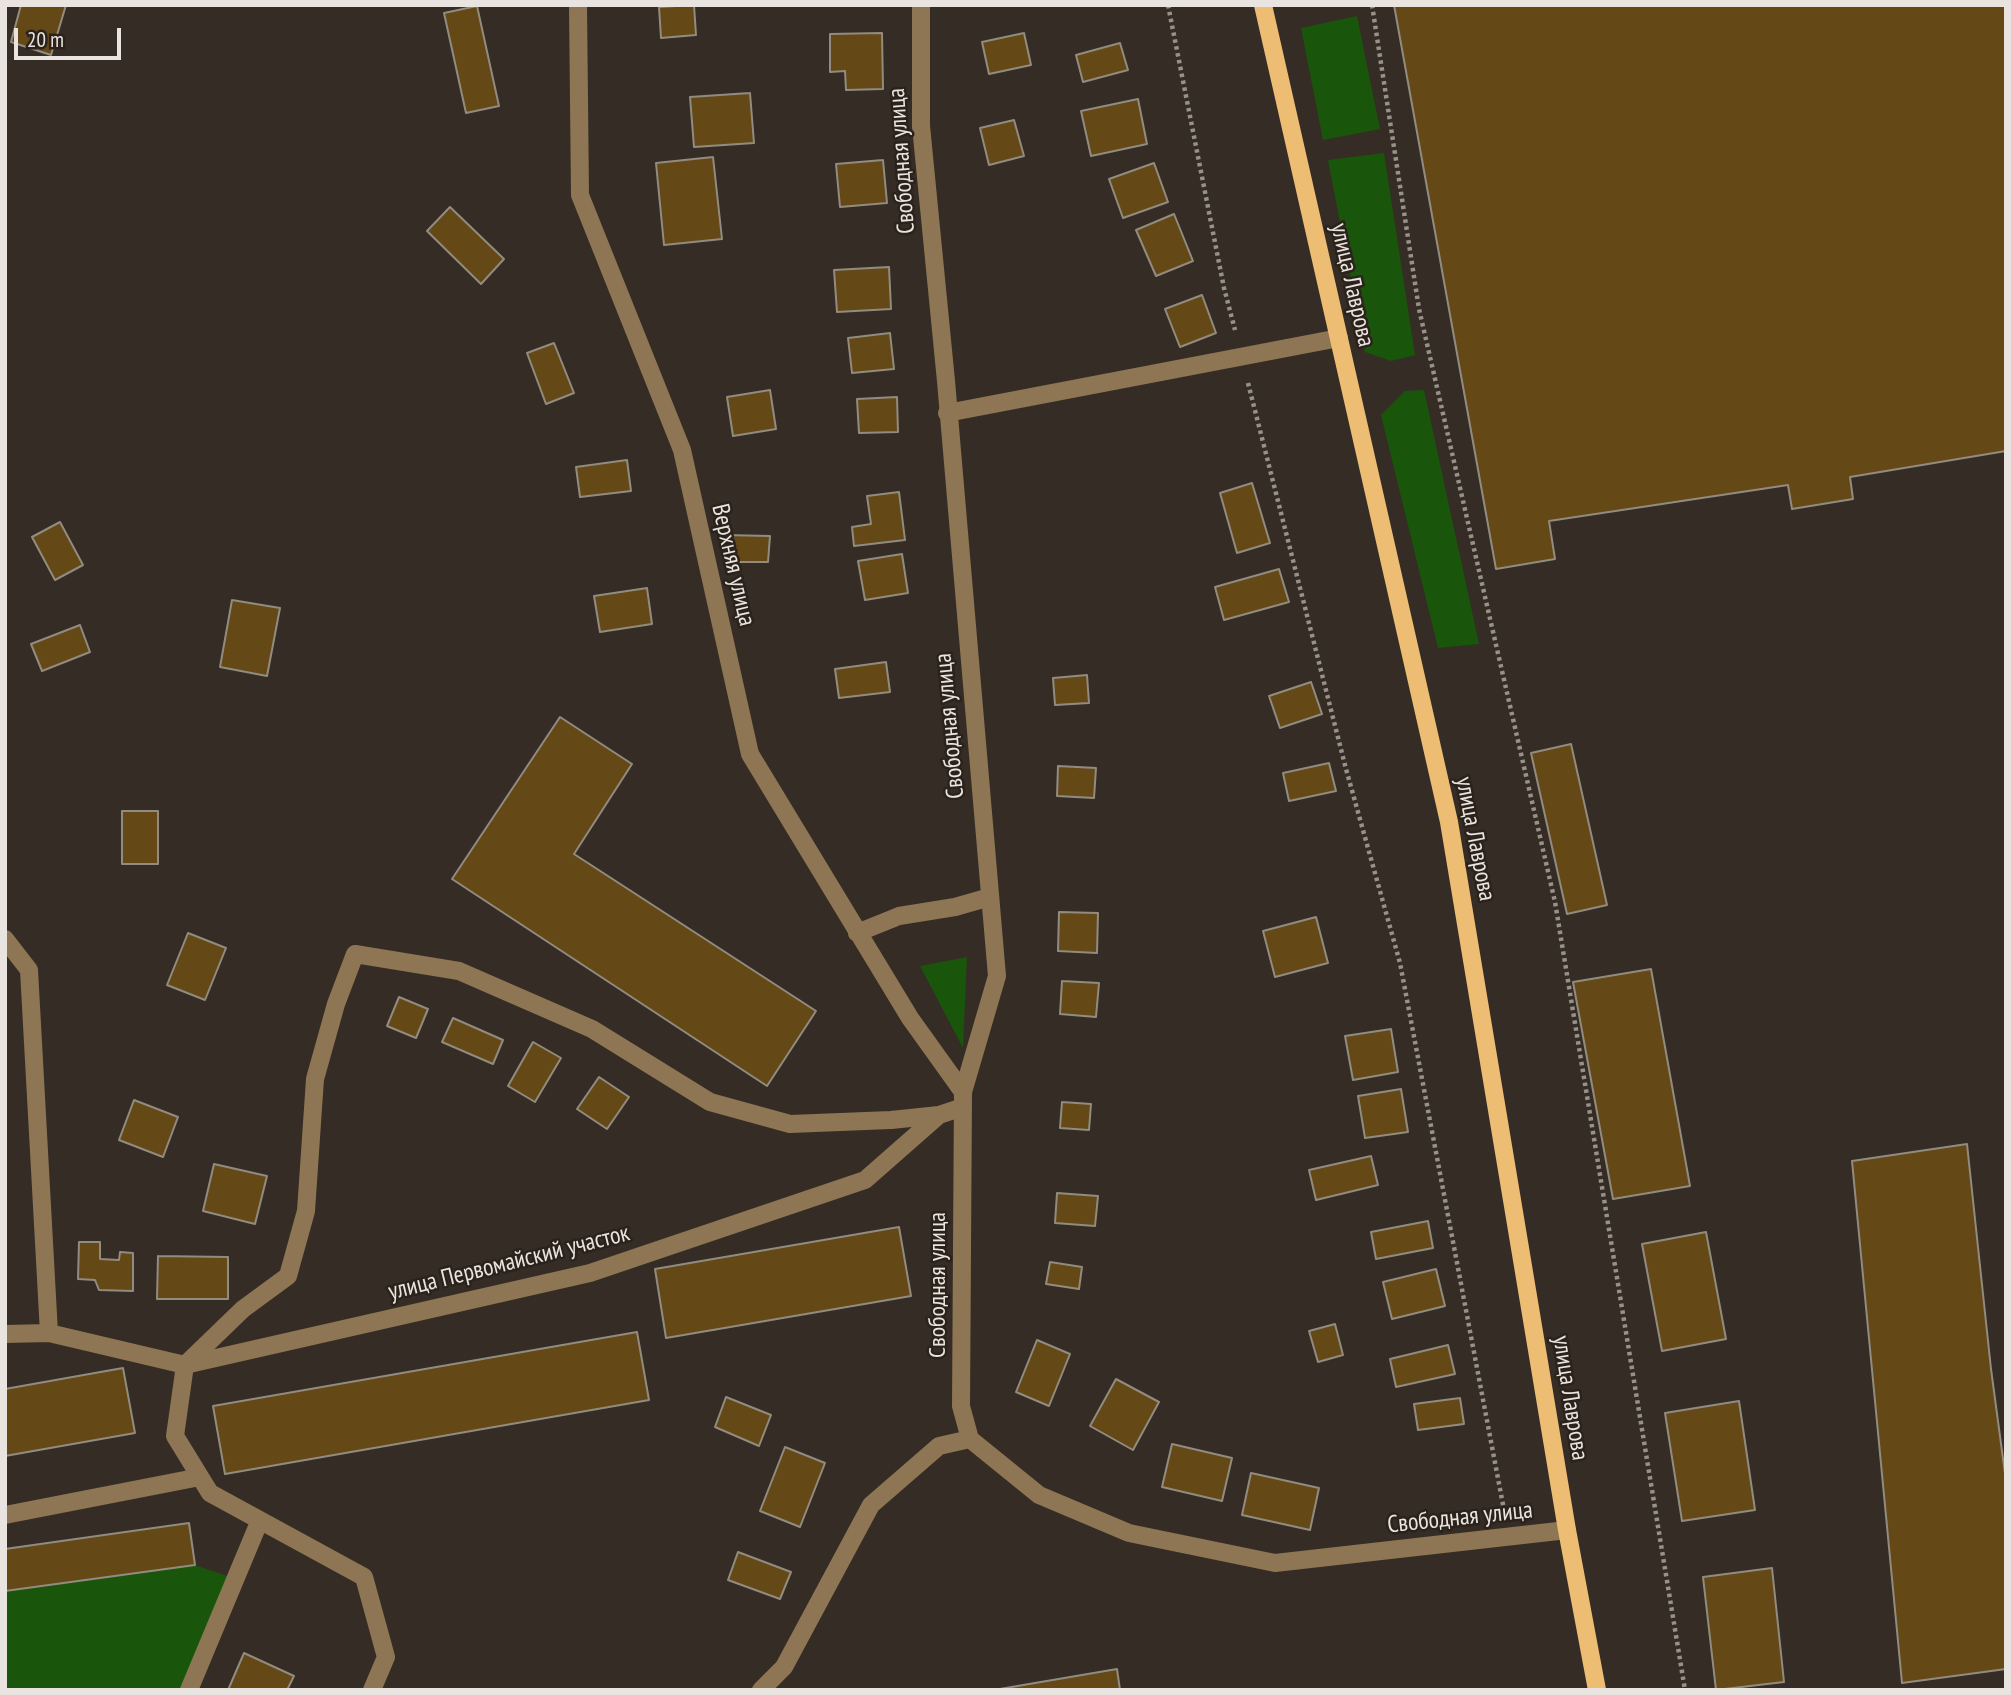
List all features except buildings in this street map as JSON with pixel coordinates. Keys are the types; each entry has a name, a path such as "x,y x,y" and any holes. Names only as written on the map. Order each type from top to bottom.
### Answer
{"main road":[{"name":"улица Лаврова","path":"1264,5 1449,822 1567,1530 1597,1690"}],"street":[{"name":"Верхняя улица","path":"578,5 580,195 682,450 750,754 909,1018 963,1099"},
{"name":"Свободная улица","path":"921,5 921,126 997,976 963,1099 961,1406 970,1439 1040,1495 1129,1533 1275,1563 1567,1530"},
{"path":"947,413 1242,359 1339,338"},
{"path":"857,933 899,916 955,907 990,897"},
{"path":"5,939 29,970 49,1333"},
{"name":"улица Первомайский участок","path":"185,1365 243,1309 288,1276 306,1211 315,1079 336,1004 355,954 459,971 592,1029 710,1102 790,1124 939,1115"},
{"name":"улица Первомайский участок","path":"5,1334 49,1333 185,1365 590,1273 865,1180 939,1115 963,1099"},
{"path":"185,1365 175,1436 210,1493 364,1577 386,1657 372,1690"},
{"path":"761,1690 784,1667 870,1505 939,1446 970,1439"},
{"path":"5,1515 200,1477"},
{"path":"189,1690 260,1520"}],"path":[{"path":"1168,5 1224,288 1343,756 1400,963 1510,1537"},
{"path":"1372,5 1419,309 1555,902 1685,1690"}],"green space":[{"path":"1357,16 1380,129 1323,140 1301,28"},
{"path":"1384,153 1415,355 1391,361 1365,352 1328,160"},
{"path":"1424,390 1479,644 1438,648 1381,415 1405,391"},
{"path":"967,957 963,1048 920,966"},
{"path":"195,1565 236,1579 189,1690 5,1690 5,1591"}]}
